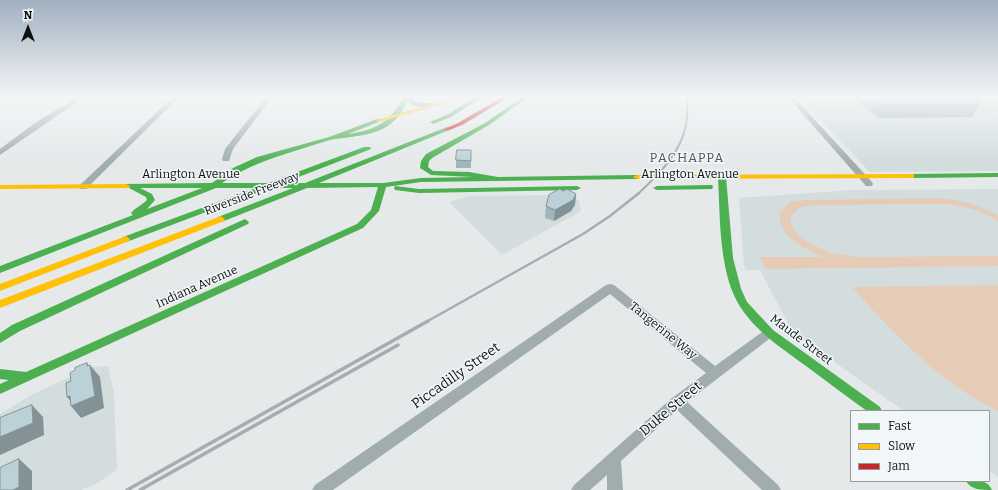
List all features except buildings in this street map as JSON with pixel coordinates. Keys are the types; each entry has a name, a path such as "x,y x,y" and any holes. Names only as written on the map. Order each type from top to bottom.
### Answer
{"main road":[{"path":"0,270 212,186 245,166 269,156 331,138 383,119"},
{"path":"331,138 380,128 390,123 394,119"},
{"path":"422,127 442,119"},
{"name":"Riverside Freeway","path":"0,304 287,194 460,124 469,119"},
{"path":"494,119 429,156 424,160 423,164 424,168 431,173 469,174 495,178"},
{"name":"Riverside Freeway","path":"0,288 374,146"},
{"path":"269,156 255,172 262,180 281,186"},
{"name":"Arlington Avenue","path":"0,187 383,185 421,180 495,178 998,175"},
{"name":"Maude Street","path":"722,177 726,187 728,264 743,302 754,318 769,333 875,410"},
{"path":"774,186 998,182"},
{"name":"Arlington Avenue","path":"383,185 419,191 586,188"},
{"name":"Indiana Avenue","path":"0,389 360,226 375,211 383,185"},
{"path":"102,229 144,208 151,200 149,196 132,187"},
{"name":"Arlington Avenue","path":"646,188 726,187"},
{"path":"269,211 287,194"},
{"path":"0,339 16,328 255,217"},
{"path":"0,374 27,377"},
{"path":"974,482 985,490"}],"street":[{"path":"0,153 48,119"},
{"path":"83,187 153,119"},
{"path":"226,159 229,149 252,119"},
{"path":"810,119 869,184"},
{"name":"Tangerine Way","path":"610,288 715,373"},
{"name":"Piccadilly Street","path":"320,490 610,288"},
{"name":"Duke Street","path":"578,490 677,402 769,333"},
{"path":"677,402 773,490"},
{"path":"614,458 615,490"}],"shaded area":[{"path":"819,119 998,119 998,171 870,172"},
{"path":"998,189 998,477 990,472 990,410 903,410 793,333 760,270 746,270 744,266 739,198 852,190"},
{"path":"558,195 579,200 581,211 502,255 449,202 469,196"},
{"path":"938,198 954,200 984,208 998,215 998,221 972,209 944,204 811,205 799,208 792,215 790,222 793,229 807,242 831,253 857,257 998,256 998,266 765,269 759,257 822,257 793,240 787,235 783,228 780,221 780,212 792,201"},
{"path":"998,285 998,411 977,400 937,372 901,340 852,287"},
{"path":"108,366 114,393 117,470 94,485 81,490 0,490 0,414 33,394 91,367"}],"railway":[{"path":"639,193 661,171 680,144 687,119"},
{"path":"426,322 583,234 610,216 639,193"},
{"path":"127,490 428,321"},
{"path":"140,490 398,345"}],"traffic: fast":[{"path":"333,138 356,135 377,129 393,119"},
{"path":"433,122 441,119"},
{"path":"494,119 429,156 425,161 424,168 431,173 469,174 495,178"},
{"path":"212,187 236,170 260,159 331,138 379,120"},
{"path":"221,219 447,129"},
{"path":"126,239 367,149"},
{"path":"911,176 998,175"},
{"path":"126,186 383,185 421,180 637,177"},
{"path":"722,177 728,258 736,289 743,303 769,333 875,410"},
{"path":"0,389 360,226 375,211 383,185"},
{"path":"132,187 149,196 151,200 144,208 135,213"},
{"path":"0,270 212,187"},
{"path":"657,188 709,187"},
{"path":"398,188 419,191 577,188"},
{"path":"0,339 16,328 245,222"},
{"path":"0,374 27,377"},
{"path":"974,482 985,490"}],"traffic: slow":[{"path":"379,120 383,119"},
{"path":"637,177 911,176"},
{"path":"0,187 126,186"},
{"path":"0,304 221,219"},
{"path":"0,288 126,239"}],"traffic: jam":[{"path":"447,129 469,119"}],"district":[{"name":"PACHAPPA","path":"687,158"}]}
